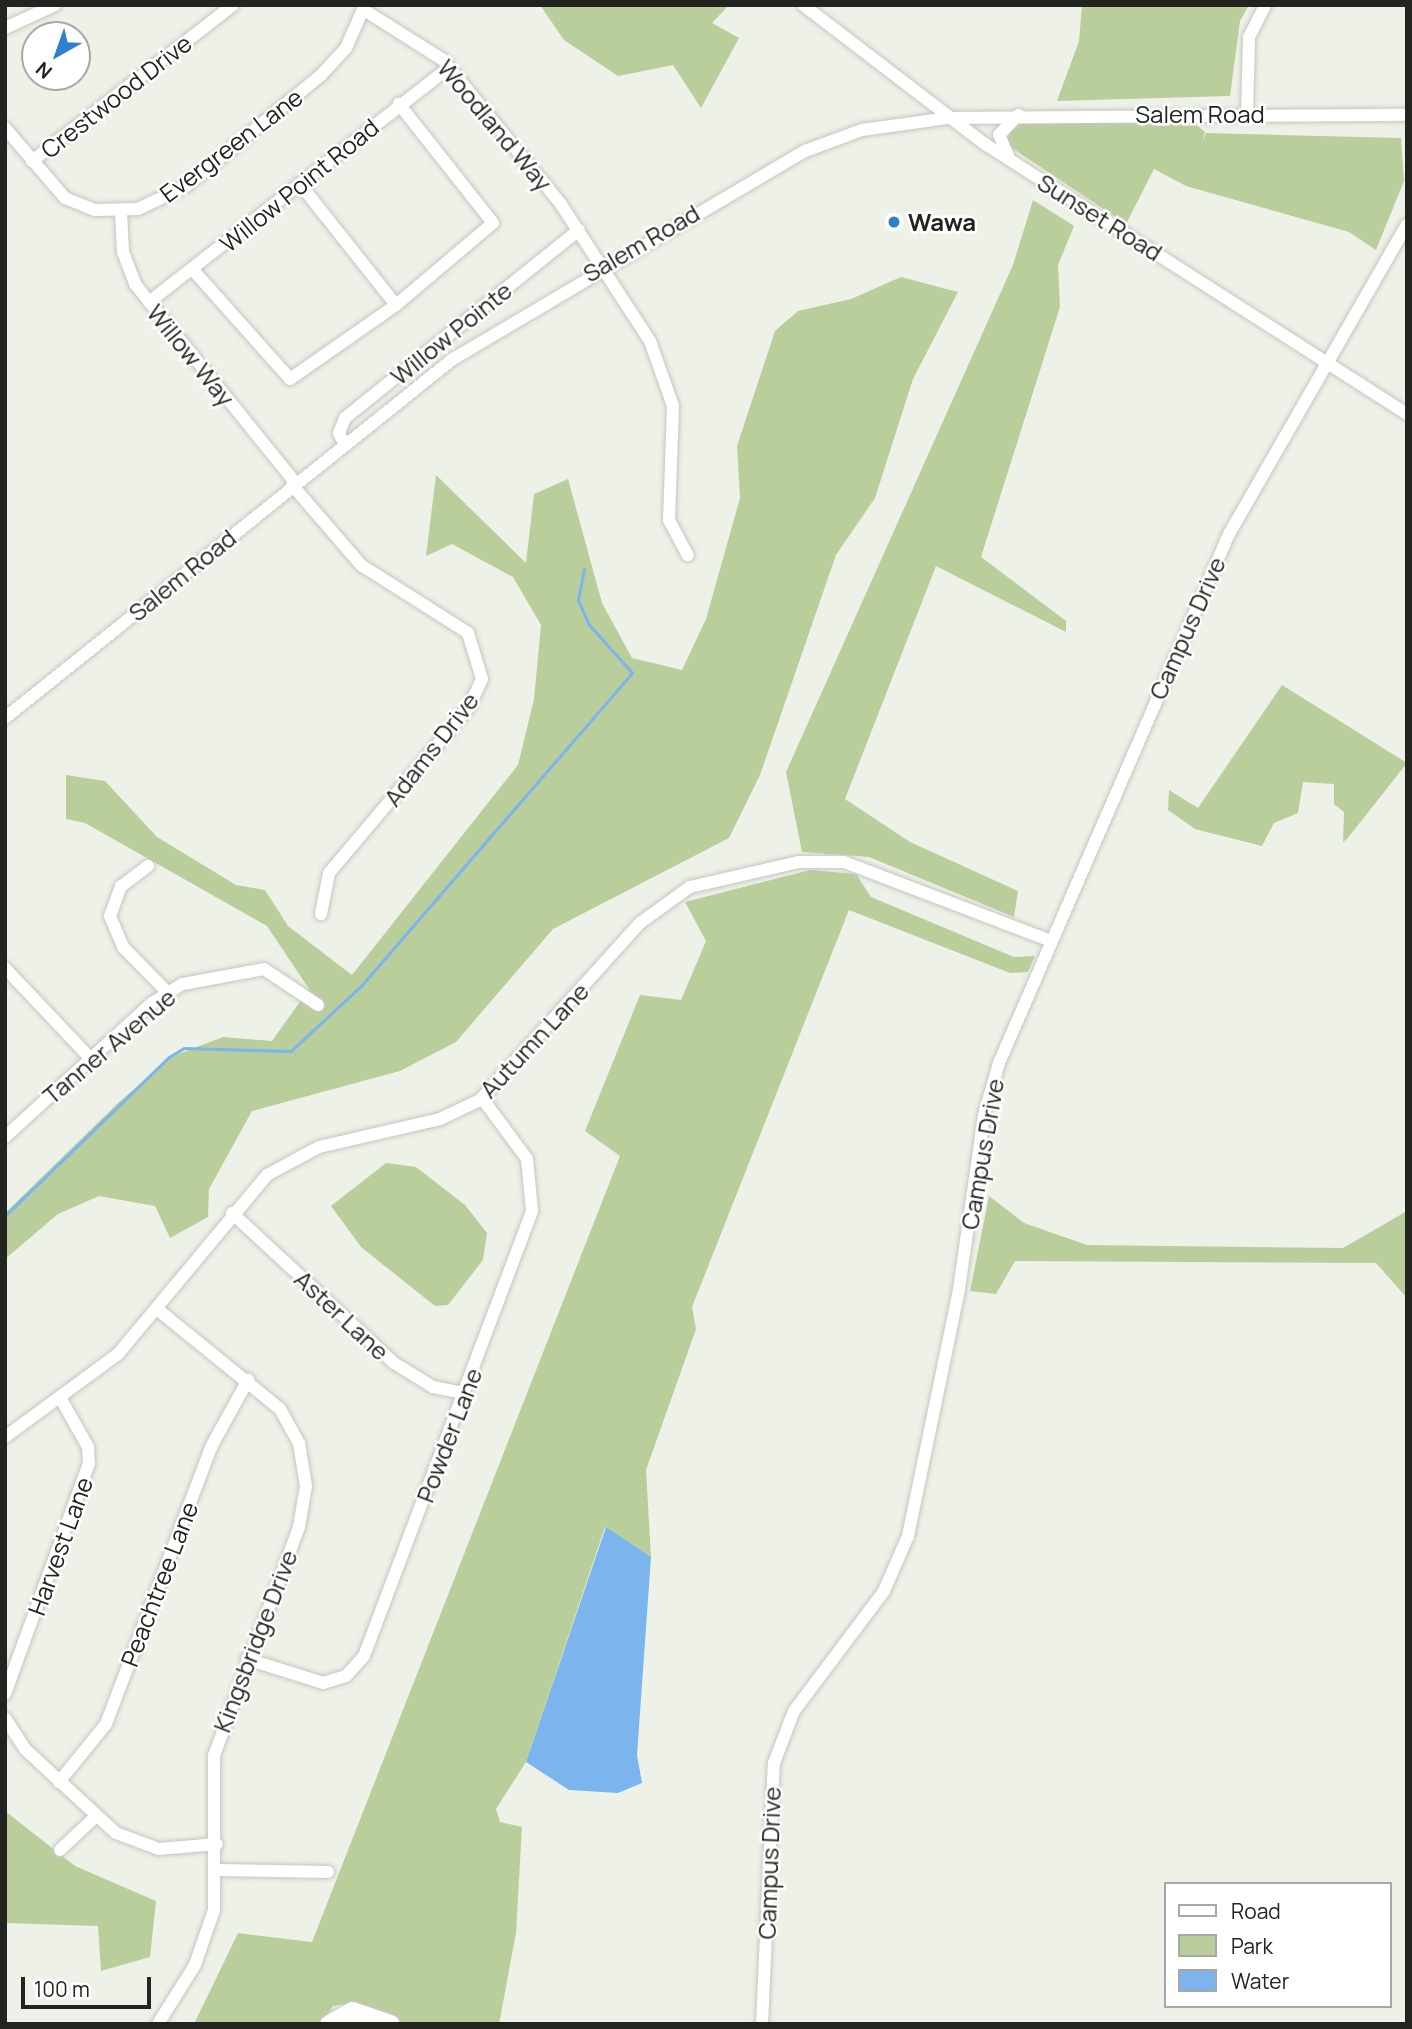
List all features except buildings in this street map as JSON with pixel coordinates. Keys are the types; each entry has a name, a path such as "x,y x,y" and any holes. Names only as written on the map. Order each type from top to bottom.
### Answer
{"highway":[{"path":"330,2024 352,2011 390,2024"}],"street":[{"path":"5,28 54,5"},
{"name":"Crestwood Drive","path":"32,161 233,5"},
{"name":"Sunset Road","path":"803,5 949,118 1011,161 1407,414"},
{"path":"1247,115 1248,40 1265,5"},
{"name":"Woodland Way","path":"364,8 421,42 449,68 579,230 667,376 674,416 668,520 688,555"},
{"name":"Evergreen Lane","path":"121,212 177,192 306,88 341,54 364,8"},
{"name":"Willow Point Road","path":"149,302 399,104 449,68"},
{"path":"192,270 290,379 396,305 493,223 399,104"},
{"path":"1011,161 999,135 1018,115"},
{"name":"Salem Road","path":"5,718 344,443 481,340 600,267 817,146 862,130 949,118 1018,115 1407,115"},
{"path":"5,128 65,198 121,212"},
{"path":"300,184 396,305"},
{"name":"Willow Way","path":"121,212 125,258 149,302 294,483"},
{"name":"Campus Drive","path":"762,2024 767,2007 767,1819 774,1763 804,1693 864,1620 902,1554 959,1289 987,1099 1051,942 1220,552 1326,362 1407,225"},
{"name":"Willow Pointe","path":"344,443 339,433 345,418 579,230"},
{"name":"Adams Drive","path":"294,483 361,565 468,634 482,679 469,707 329,873 321,914"},
{"name":"Autumn Lane","path":"5,1437 108,1364 157,1310 232,1213 267,1175 297,1156 440,1119 482,1098 649,914 713,879 798,862 844,862 1051,942"},
{"path":"148,866 121,886 110,916 123,947 167,992"},
{"path":"5,968 90,1059"},
{"name":"Tanner Avenue","path":"5,1137 167,992 208,977 264,969 318,1005"},
{"name":"Powder Lane","path":"247,1659 323,1683 359,1664 523,1245 533,1200 527,1159 482,1098"},
{"name":"Aster Lane","path":"232,1213 394,1363 433,1387 464,1394"},
{"name":"Kingsbridge Drive","path":"157,1310 248,1380 290,1421 306,1486 299,1527 247,1659 214,1755 218,1870 214,1910 195,1965 158,2024"},
{"name":"Peachtree Lane","path":"59,1782 110,1715 211,1447 248,1380"},
{"name":"Harvest Lane","path":"5,1695 89,1463 85,1440 61,1399"},
{"path":"5,1718 19,1742 95,1816 146,1847 217,1844"},
{"path":"60,1850 95,1816"},
{"path":"218,1870 328,1872"},
{"name":"Campus Drive","path":"767,2007 772,2024"}],"green space":[{"path":"540,5 729,5 712,23 739,38 701,108 673,65 618,76 564,40"},
{"path":"1082,5 1249,5 1240,21 1230,96 1057,101 1079,41"},
{"path":"1191,120 1205,132 1202,143 1206,133 1401,138 1404,181 1376,250 1349,232 1186,186 1154,169 1126,224 1006,144 1013,123"},
{"path":"1033,200 1074,226 1058,265 1060,307 981,557 1066,621 1066,632 936,566 845,799 910,842 1018,891 1014,917 869,857 802,852 786,772 1013,265"},
{"path":"901,277 958,292 913,379 875,498 836,555 760,775 729,838 553,929 456,1042 400,1071 252,1111 209,1189 208,1217 170,1238 155,1206 99,1196 58,1214 5,1259 5,1213 119,1102 173,1056 223,1037 272,1041 309,989 267,926 85,823 66,819 66,775 105,781 157,837 236,885 265,890 288,926 352,975 518,765 534,699 541,625 513,577 452,544 426,556 436,475 526,563 534,494 568,479 602,603 632,658 682,670 706,619 740,498 737,446 775,331 798,311 851,299"},
{"path":"1282,685 1407,763 1347,839 1343,842 1344,812 1334,804 1334,784 1303,782 1298,813 1274,823 1262,846 1195,829 1168,810 1169,790 1198,808"},
{"path":"810,870 856,874 871,897 1014,957 1035,956 1028,972 1010,973 849,910 692,1307 696,1329 646,1470 651,1557 605,1527 526,1762 496,1809 500,1822 522,1827 516,1933 499,2024 403,2024 352,2003 333,2006 321,2024 194,2024 238,1933 312,1942 620,1156 585,1131 640,995 681,1000 706,941 685,902"},
{"path":"386,1163 416,1167 465,1205 487,1233 483,1260 448,1305 435,1306 361,1247 331,1206"},
{"path":"989,1196 1024,1223 1087,1245 1343,1248 1407,1211 1407,1298 1376,1263 1015,1261 996,1294 970,1291"},
{"path":"5,1811 75,1866 156,1901 150,1957 101,1971 98,1926 5,1923"}],"water":[{"path":"606,1527 651,1557 637,1755 642,1783 618,1793 569,1790 526,1762"}],"waterway":[{"path":"5,1216 169,1057 184,1048 291,1051 361,986 632,673 589,625 578,600 584,570"}],"place":[{"name":"Wawa","path":"894,222"}]}
